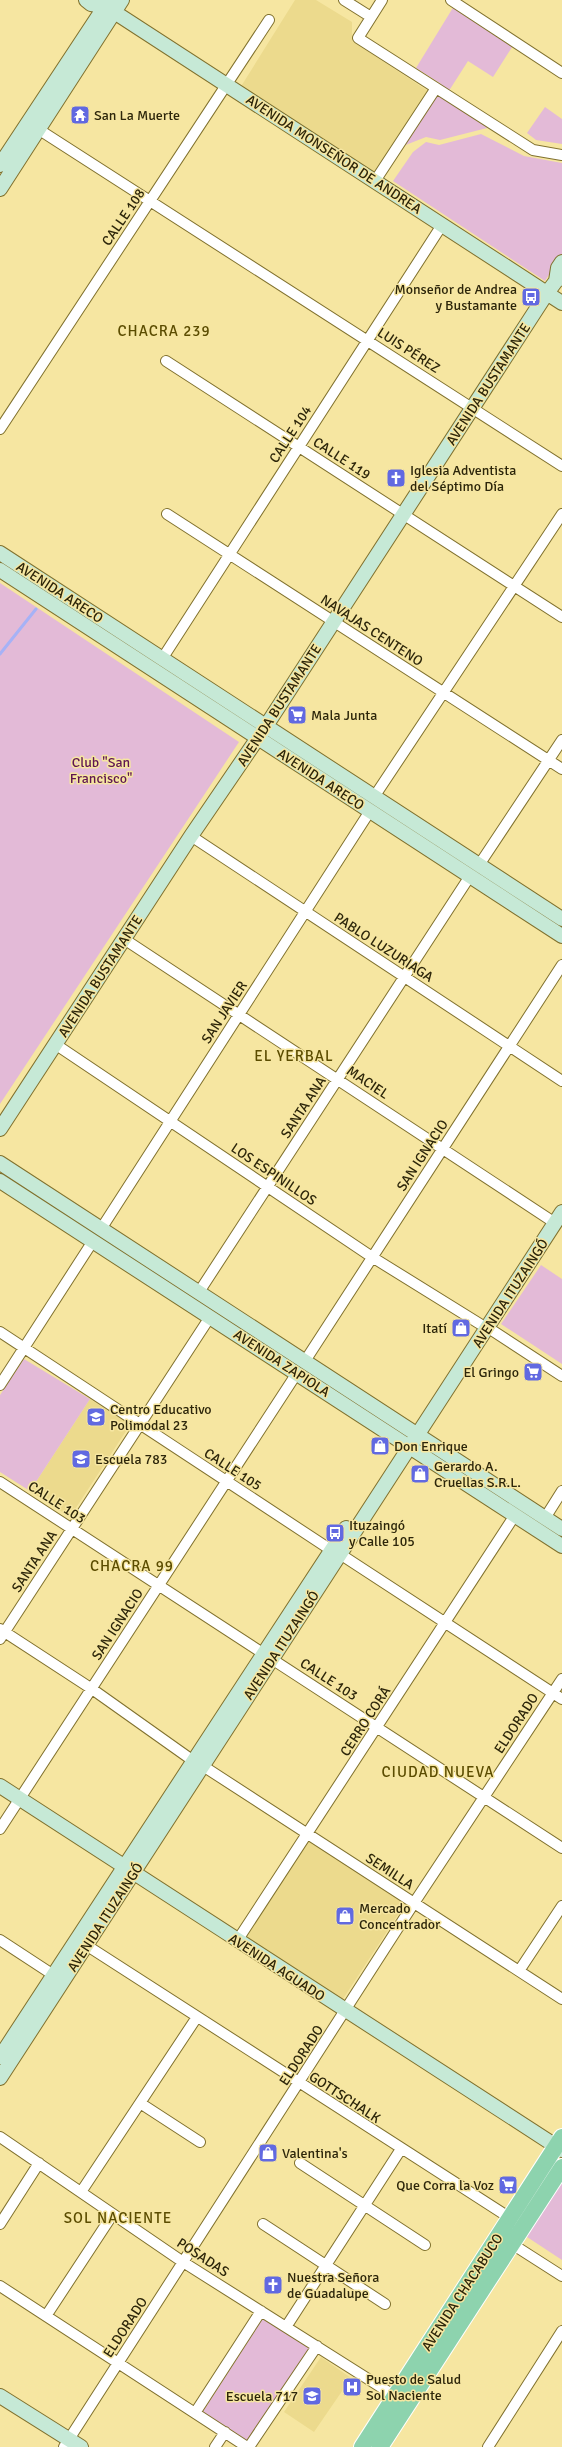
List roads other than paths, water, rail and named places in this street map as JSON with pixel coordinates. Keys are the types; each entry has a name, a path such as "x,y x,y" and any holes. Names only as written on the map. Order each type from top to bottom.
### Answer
{"main road":[{"name":"AVENIDA MONSEÑOR DE ANDREA","path":"86,0 91,4 111,3 227,85 562,302"},
{"path":"0,190 38,129 111,3"},
{"path":"0,166 111,3"},
{"name":"AVENIDA BUSTAMANTE","path":"0,1129 191,836 266,726 547,293 559,279 558,268 562,262"},
{"name":"AVENIDA ARECO","path":"0,553 562,919"},
{"name":"AVENIDA ARECO","path":"0,570 562,936"},
{"name":"AVENIDA ZAPIOLA","path":"0,1164 305,1361 515,1515 562,1546"},
{"name":"AVENIDA ZAPIOLA","path":"0,1181 297,1373 411,1438 562,1529"},
{"name":"AVENIDA ITUZAINGÓ","path":"0,2078 58,1979 555,1218 562,1200"},
{"name":"AVENIDA AGUADO","path":"0,1786 346,2012 561,2144"},
{"name":"AVENIDA ITUZAINGÓ","path":"0,2057 58,1979 86,1945 128,1870"},
{"name":"AVENIDA CHACABUCO","path":"362,2447 510,2218 561,2144"},
{"name":"AVENIDA CHACABUCO","path":"380,2447 562,2167"},
{"path":"0,2396 71,2445"}],"street":[{"path":"344,0 371,18"},
{"path":"382,0 358,38 533,150 562,155"},
{"path":"451,0 562,73"},
{"name":"CALLE 108","path":"0,429 269,20"},
{"path":"375,181 436,88"},
{"path":"38,129 151,200"},
{"name":"LUIS PÉREZ","path":"151,200 562,466"},
{"name":"CALLE 104","path":"162,659 442,224"},
{"name":"CALLE 119","path":"166,361 562,617"},
{"name":"NAVAJAS CENTENO","path":"167,514 562,769"},
{"path":"374,797 562,514"},
{"path":"479,865 562,740"},
{"name":"SAN JAVIER","path":"101,1229 370,811"},
{"name":"PABLO LUZURIAGA","path":"191,836 562,1081"},
{"name":"SANTA ANA","path":"199,1292 470,876"},
{"name":"MACIEL","path":"124,940 338,1079 442,1150 555,1218"},
{"name":"SAN IGNACIO","path":"305,1361 562,965"},
{"name":"LOS ESPINILLOS","path":"55,1044 372,1257 484,1325 562,1376"},
{"path":"0,1385 93,1241"},
{"name":"SANTA ANA","path":"2,1634 210,1317"},
{"name":"CALLE 105","path":"0,1332 226,1481 562,1698"},
{"name":"SAN IGNACIO","path":"0,1829 297,1373"},
{"name":"CALLE 103","path":"0,1482 562,1848"},
{"path":"545,1518 562,1491"},
{"name":"CERRO CORÁ","path":"237,1941 515,1515"},
{"name":"SEMILLA","path":"2,1634 92,1689 198,1763 562,1999"},
{"name":"ELDORADO","path":"71,2445 118,2363 300,2084 414,1903 562,1679"},
{"path":"519,1971 562,1906"},
{"path":"0,1940 58,1979"},
{"name":"GOTTSCHALK","path":"86,1945 510,2218"},
{"path":"81,2192 197,2017"},
{"path":"140,2103 200,2142"},
{"name":"POSADAS","path":"0,2137 183,2262 395,2396"},
{"path":"286,2327 401,2149"},
{"path":"0,2224 39,2163"},
{"path":"300,2163 425,2245"},
{"path":"46,2316 113,2214"},
{"path":"263,2224 385,2304"},
{"path":"512,2244 562,2276"},
{"path":"0,2286 248,2447 317,2346"},
{"path":"195,2413 261,2311"},
{"path":"488,2447 562,2331"},
{"path":"215,2447 224,2432"}],"waterway":[{"path":"0,654 36,609"}],"place":[{"name":"San La Muerte","path":"80,115"},
{"name":"Monseñor de Andrea y Bustamante","path":"531,297"},
{"name":"Iglesia Adventista del Séptimo Día","path":"396,478"},
{"name":"Mala Junta","path":"297,715"},
{"name":"Itatí","path":"461,1328"},
{"name":"El Gringo","path":"533,1372"},
{"name":"Centro Educativo Polimodal 23","path":"96,1417"},
{"name":"Don Enrique","path":"380,1446"},
{"name":"Escuela 783","path":"81,1459"},
{"name":"Gerardo A. Cruellas S.R.L.","path":"420,1474"},
{"name":"Ituzaingó y Calle 105","path":"335,1533"},
{"name":"Mercado Concentrador","path":"345,1916"},
{"name":"Valentina's","path":"268,2153"},
{"name":"Que Corra la Voz","path":"508,2185"},
{"name":"Nuestra Señora de Guadalupe","path":"273,2285"},
{"name":"Puesto de Salud Sol Naciente","path":"352,2387"},
{"name":"Escuela 717","path":"312,2396"}],"district":[{"name":"CHACRA 239","path":"164,331"},
{"name":"EL YERBAL","path":"294,1056"},
{"name":"CHACRA 99","path":"132,1566"},
{"name":"CIUDAD NUEVA","path":"438,1772"},
{"name":"SOL NACIENTE","path":"118,2218"}],"park label":[{"name":"Club \"San Francisco\"","path":"101,770"}]}
